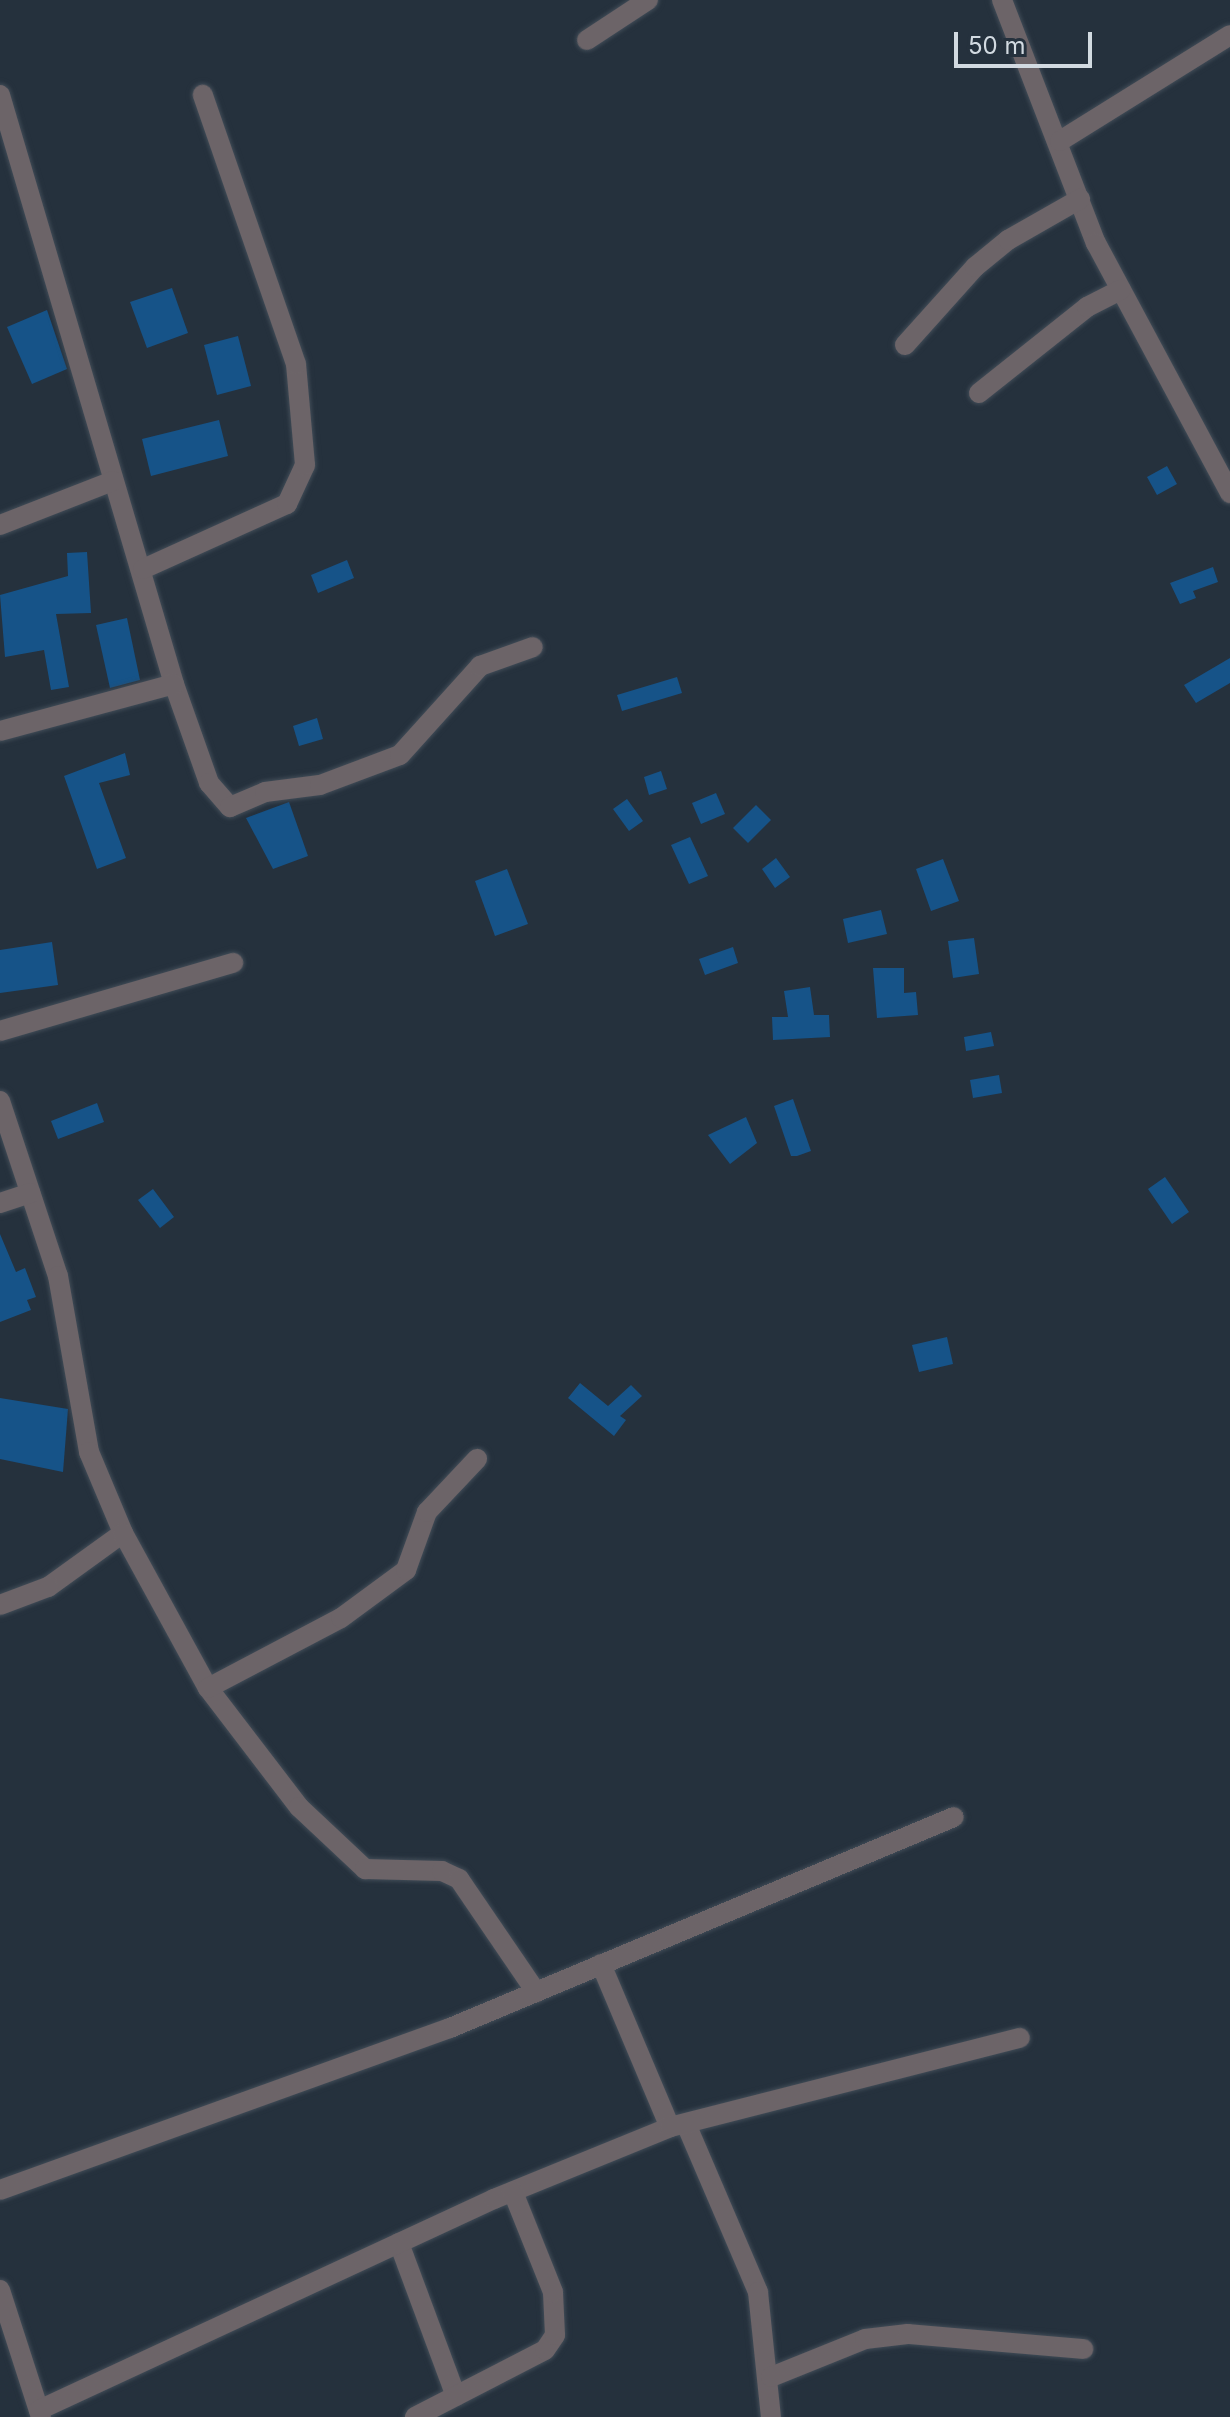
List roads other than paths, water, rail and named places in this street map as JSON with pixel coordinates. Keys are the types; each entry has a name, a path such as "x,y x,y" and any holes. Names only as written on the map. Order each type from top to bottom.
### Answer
{"street":[{"path":"587,40 648,0"},
{"path":"1002,0 1060,141 1080,199 1121,290 1230,493"},
{"path":"1060,141 1230,35"},
{"path":"143,569 287,504 305,465 296,364 203,95"},
{"path":"1,104 113,481 143,569 174,684 209,783 230,807 265,792 320,785 400,755 480,666 533,647"},
{"path":"905,345 975,267 1008,240 1080,199"},
{"path":"979,393 1087,307 1121,290"},
{"path":"0,525 113,481"},
{"path":"0,731 174,684"},
{"path":"0,1031 233,963"},
{"path":"0,1101 68,1321 89,1452 123,1533 208,1688 299,1807 365,1869 442,1871 459,1879 536,1992"},
{"path":"0,1203 30,1193"},
{"path":"208,1688 341,1618 406,1570 427,1512 477,1459"},
{"path":"0,1605 48,1587 123,1533"},
{"path":"0,2190 536,1992 954,1817"},
{"path":"601,1964 758,2292 771,2377 771,2417"},
{"path":"0,2290 40,2413 399,2243 513,2192 678,2125 1020,2038"},
{"path":"427,2415 456,2396 545,2350 555,2335 553,2292 513,2192"},
{"path":"399,2243 456,2396"},
{"path":"771,2377 865,2339 908,2334 1083,2349"}]}
